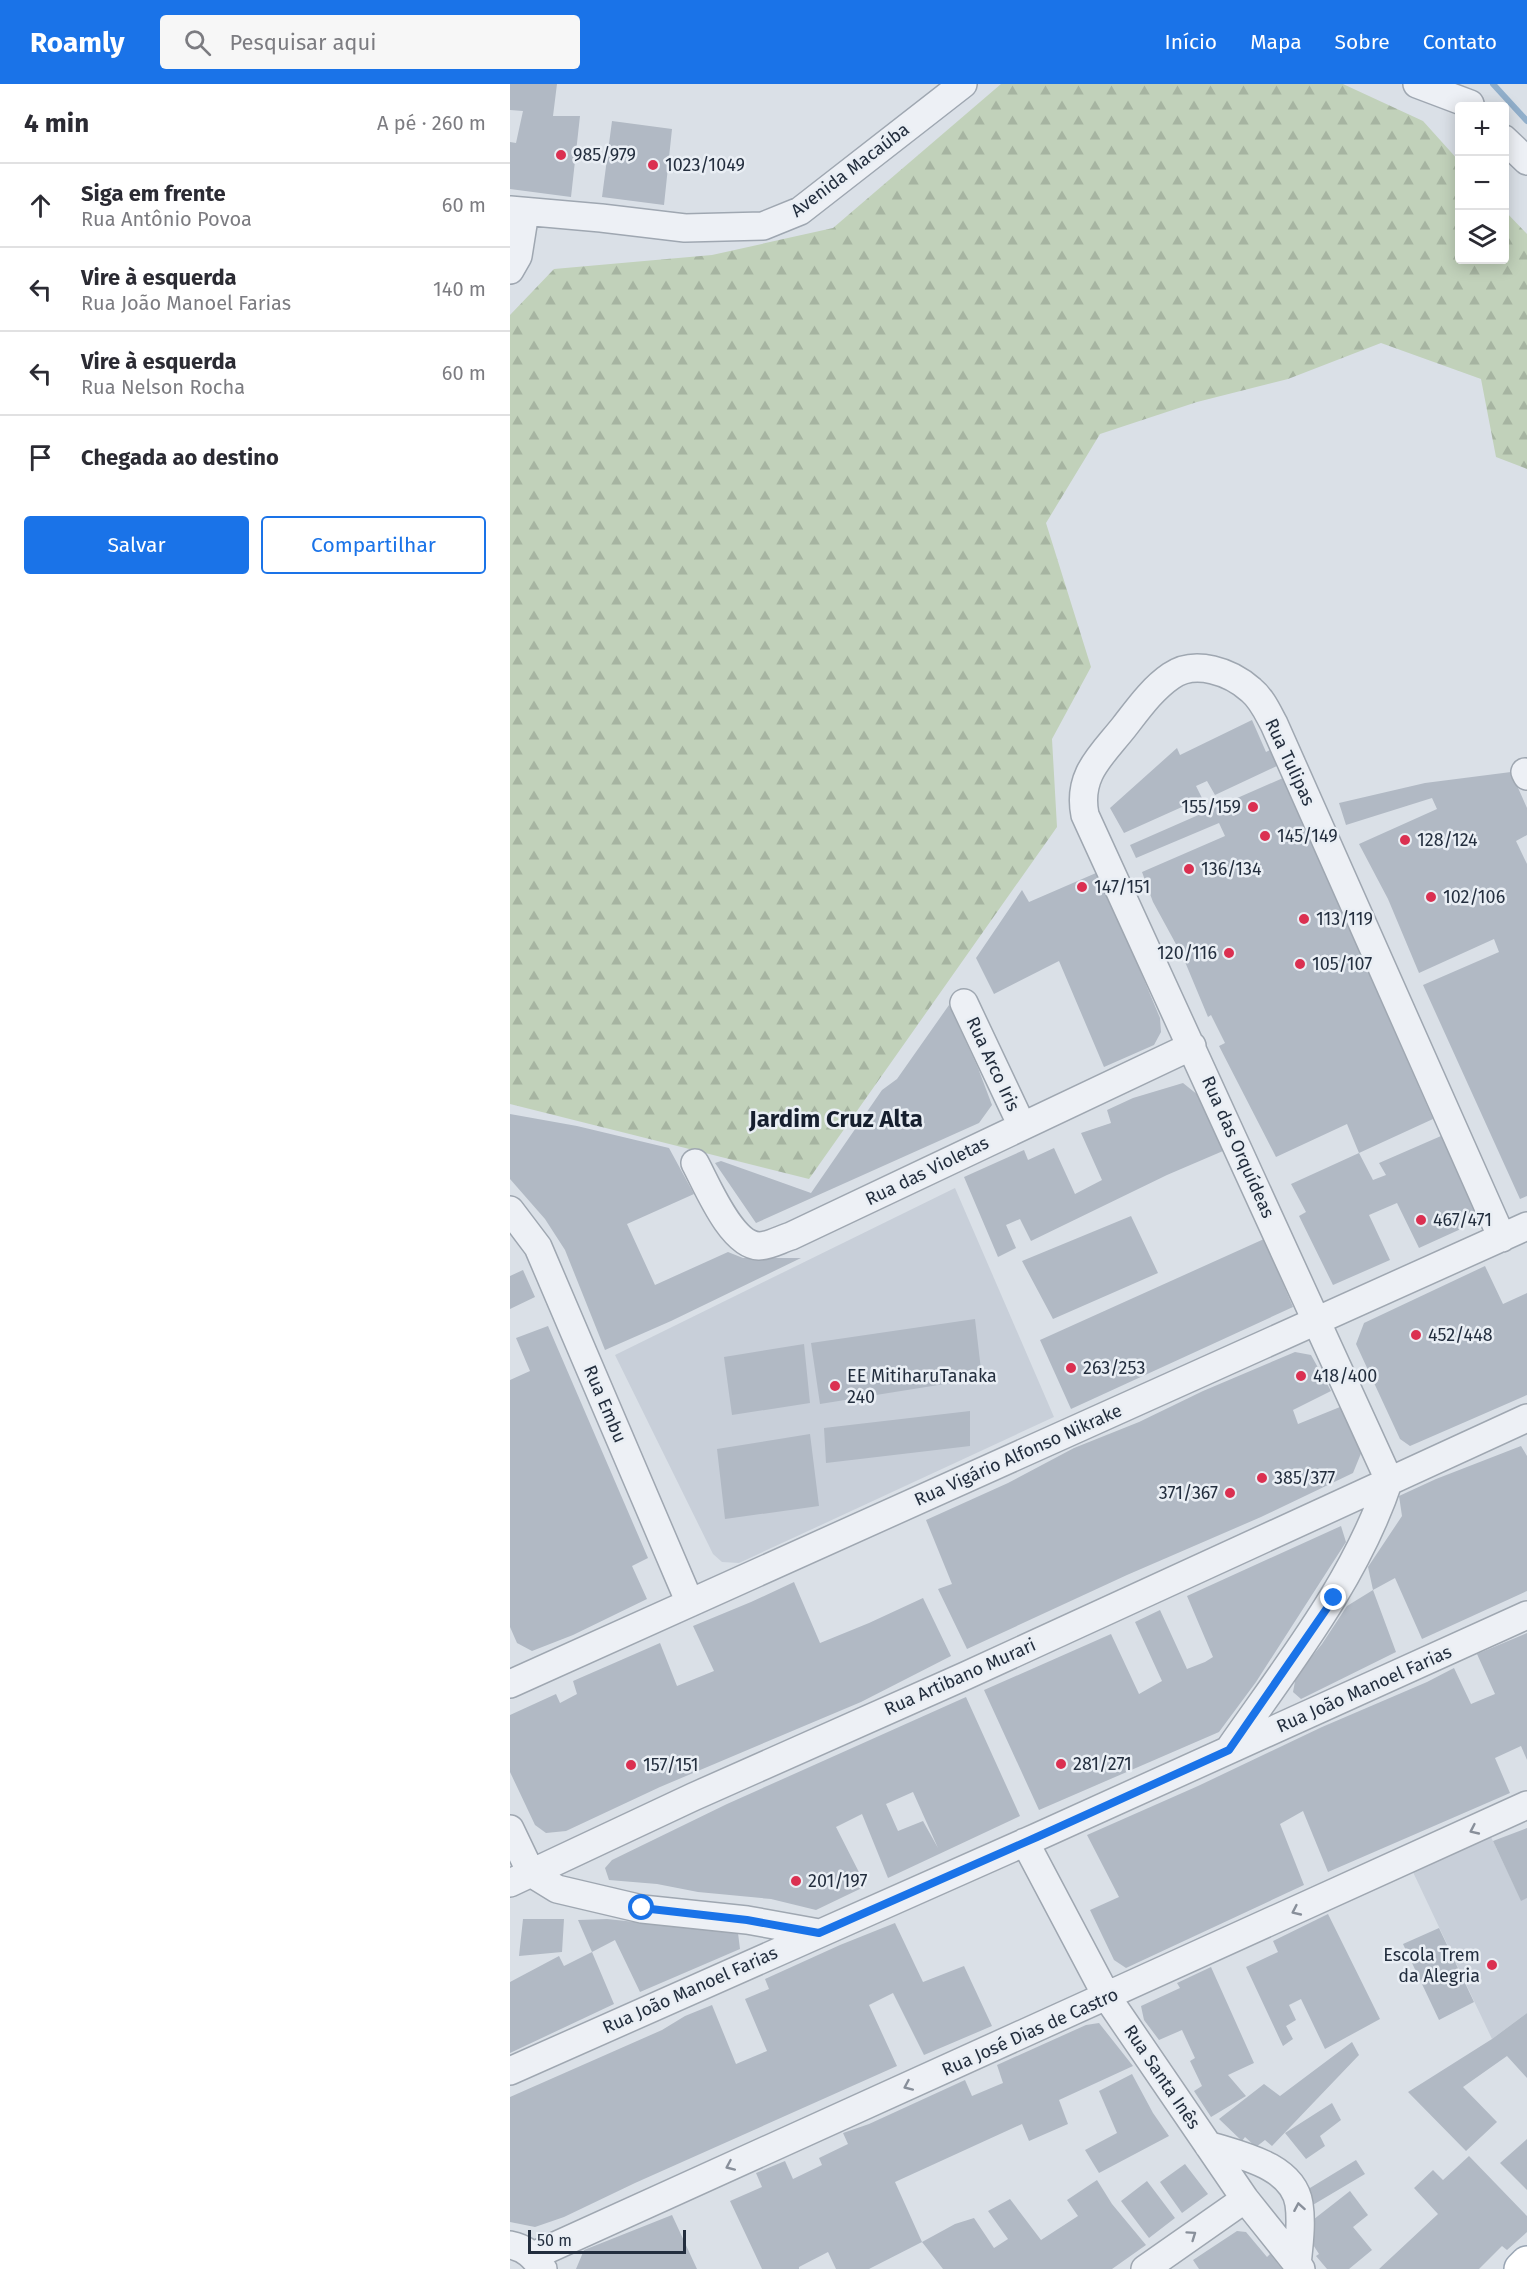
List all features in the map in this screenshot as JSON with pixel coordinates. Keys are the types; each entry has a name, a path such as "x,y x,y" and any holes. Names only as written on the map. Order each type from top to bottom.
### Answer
{"main road":[{"path":"1521,2269 1527,2263"}],"street":[{"name":"Avenida Macaúba","path":"517,211 685,228 763,226 800,211 936,94 963,84"},
{"path":"1417,84 1463,102"},
{"path":"1450,84 1468,102"},
{"path":"1509,144 1527,161"},
{"path":"510,270 518,256 517,211"},
{"name":"Rua Tulipas","path":"1085,815 1082,802 1083,788 1091,770 1149,695 1171,676 1184,669 1199,667 1213,670 1251,690 1262,702 1274,724 1502,1238"},
{"name":"Rua das Orquídeas","path":"1085,815 1389,1480"},
{"name":"Rua Arco Iris","path":"964,1003 1022,1126"},
{"name":"Rua das Violetas","path":"695,1163 732,1230 749,1244 761,1246 791,1236 1192,1046"},
{"name":"Rua Embu","path":"510,1210 537,1247 690,1603"},
{"name":"Rua Vigário Alfonso Nikrake","path":"510,1684 1527,1226"},
{"name":"Rua Artibano Murari","path":"520,1878 1527,1418"},
{"path":"1229,1750 1334,1598 1377,1517 1389,1480"},
{"name":"Rua João Manoel Farias","path":"510,2071 1527,1615"},
{"name":"Rua José Dias de Castro","path":"529,2257 1527,1805"},
{"path":"510,1829 520,1878 642,1908 747,1920 819,1933"},
{"name":"Rua Santa Inês","path":"1024,1842 1107,1997 1245,2199 1299,2267"},
{"path":"1208,2145 1272,2169 1289,2183 1299,2201 1301,2221 1299,2267"},
{"path":"1144,2269 1245,2199"}],"shaded area":[{"name":"EE MitiharuTanaka 240","path":"955,1188 1054,1417 739,1563 722,1562 713,1554 615,1355"},
{"name":"Escola Trem da Alegria","path":"1491,1837 1521,1900 1527,1898 1527,2013 1492,2039 1412,1870"}],"green space":[{"path":"1001,84 1343,84 1423,121 1455,157 1455,264 1509,264 1509,215 1527,234 1527,469 1496,457 1481,379 1381,343 1288,379 1197,402 1100,434 1046,523 1091,667 1052,739 1057,827 809,1179 510,1104 510,315 554,269 712,255 833,228"}],"building":[{"path":"510,84 557,84 553,116 580,116 571,197 510,189 510,142 516,143 523,111 510,110"},
{"path":"612,121 672,129 664,205 602,197"},
{"path":"1252,720 1266,752 1270,750 1279,765 1215,795 1207,781 1196,786 1202,798 1124,833 1110,808 1177,748 1180,755"},
{"path":"1511,772 1527,808 1527,835 1516,841 1527,864 1527,1196 1520,1199 1423,985 1499,952 1494,939 1419,973 1388,899 1359,844 1437,809 1432,798 1346,825 1339,803 1425,783"},
{"path":"1283,778 1433,1119 1359,1153 1347,1124 1276,1157 1219,1046 1225,1043 1211,1015 1208,1017 1183,957 1153,902 1142,872 1225,836 1219,823 1136,858 1130,845"},
{"path":"1096,873 1160,1018 1161,1032 1154,1045 1104,1067 1059,961 994,994 976,958 1022,890 1029,902"},
{"path":"949,1005 992,1105 979,1123 756,1223 715,1163 721,1161 811,1193 882,1090 897,1079"},
{"path":"1183,1083 1198,1095 1223,1151 1167,1175 1031,1241 1020,1219 1006,1225 1016,1248 998,1257 964,1177 1024,1150 1028,1160 1054,1148 1075,1194 1102,1180 1081,1133 1111,1123 1107,1110 1133,1098"},
{"path":"510,1114 577,1126 669,1148 694,1194 627,1224 655,1285 728,1252 743,1258 801,1258 605,1350 565,1250 545,1219 510,1179"},
{"path":"1441,1136 1476,1211 1459,1220 1463,1228 1419,1248 1397,1203 1369,1215 1390,1260 1333,1285 1299,1216 1306,1212 1291,1184 1359,1153 1373,1180 1386,1175 1379,1163"},
{"path":"1131,1216 1158,1273 1053,1319 1022,1261"},
{"path":"1264,1239 1293,1307 1071,1409 1040,1340"},
{"path":"1485,1266 1503,1304 1527,1293 1527,1395 1410,1446 1400,1439 1356,1344 1364,1323"},
{"path":"523,1270 535,1297 510,1309 510,1276"},
{"path":"975,1319 982,1378 820,1404 811,1343"},
{"path":"548,1326 648,1558 632,1566 647,1599 573,1635 532,1651 517,1643 510,1627 510,1380 530,1371 516,1338"},
{"path":"804,1344 810,1403 732,1415 724,1357"},
{"path":"1295,1352 1311,1355 1331,1391 1293,1410 1298,1424 1340,1407 1362,1451 1353,1473 1261,1517 1127,1575 967,1649 938,1589 952,1584 926,1520 1008,1483 1074,1448 1139,1422 1203,1391"},
{"path":"970,1411 970,1446 826,1463 824,1428"},
{"path":"810,1434 819,1506 725,1519 717,1449"},
{"path":"1521,1446 1527,1456 1527,1591 1422,1639 1395,1578 1373,1590 1368,1567 1402,1516 1399,1496"},
{"path":"1341,1526 1346,1542 1256,1682 1219,1732 1039,1810 984,1690 1111,1634 1139,1694 1162,1681 1135,1622 1160,1610 1187,1669 1205,1662 1213,1657 1187,1596"},
{"path":"794,1582 820,1643 923,1598 951,1656 861,1702 660,1787 566,1831 546,1833 535,1825 510,1772 510,1715 556,1694 560,1703 577,1694 573,1681 660,1643 677,1686 714,1671 693,1626"},
{"path":"1373,1590 1396,1652 1301,1699 1293,1692 1296,1676 1322,1644 1347,1606"},
{"path":"1527,1633 1527,1760 1521,1746 1495,1758 1510,1793 1328,1872 1303,1811 1280,1824 1304,1885 1126,1968 1114,1960 1090,1910 1119,1897 1087,1835 1454,1668 1471,1704 1495,1694 1477,1654"},
{"path":"966,1697 1020,1816 888,1878 862,1814 836,1827 866,1886 816,1910 771,1899 609,1880 605,1868 612,1860 727,1804","holes":["913,1792 938,1848 923,1821 898,1831 886,1804"]},
{"path":"1527,1828 1527,1898 1521,1901 1493,1841"},
{"path":"1328,1914 1380,2019 1325,2049 1301,1999 1289,2005 1296,2020 1286,2026 1293,2039 1283,2046 1246,1967 1278,1952 1273,1941"},
{"path":"523,1919 564,1919 562,1952 519,1956"},
{"path":"607,1919 738,1933 740,1949 640,1992 615,1940 592,1952 578,1920"},
{"path":"895,1923 923,1982 964,1966 992,2026 924,2055 893,1993 869,2005 897,2066 564,2217 535,2227 510,2222 510,2097 662,2030 685,2016 712,2005 736,2064 767,2051 745,1999 769,1989 765,1979"},
{"path":"1439,1928 1474,2002 1439,2020 1403,1944"},
{"path":"592,1952 614,2004 510,2053 510,1982 559,1956 564,1966"},
{"path":"1211,1967 1254,2063 1228,2075 1246,2096 1211,2117 1194,2091 1202,2086 1190,2061 1195,2058 1182,2030 1159,2040 1144,2020 1141,2006 1180,1988 1177,1983"},
{"path":"1527,2013 1527,2078 1507,2056 1463,2087 1497,2122 1466,2151 1408,2092 1492,2039"},
{"path":"1099,2023 1133,2066 1059,2100 1068,2124 1029,2141 1022,2124 895,2182 922,2242 869,2269 836,2269 828,2252 799,2269 762,2269 730,2201 762,2187 756,2173 785,2161 793,2179 822,2165 819,2158 848,2144 843,2133 869,2124 965,2080 972,2096 1003,2083 997,2065 1086,2025"},
{"path":"1352,2042 1359,2055 1272,2146 1265,2140 1256,2147 1245,2137 1242,2141 1219,2119 1264,2084 1280,2096"},
{"path":"1132,2074 1153,2113 1169,2136 1099,2173 1085,2150 1117,2133 1099,2091"},
{"path":"1332,2103 1341,2120 1320,2136 1325,2146 1306,2159 1285,2133"},
{"path":"1527,2139 1527,2190 1500,2163"},
{"path":"1469,2156 1527,2216 1527,2232 1507,2250 1502,2246 1479,2269 1379,2269 1438,2214 1414,2188 1433,2170 1443,2180"},
{"path":"1356,2160 1365,2174 1306,2209 1305,2191"},
{"path":"1185,2164 1208,2194 1182,2213 1160,2182"},
{"path":"1097,2180 1112,2204 1146,2245 1112,2269 943,2269 922,2242 955,2224 974,2218 994,2248 1008,2239 988,2211 1010,2199 1041,2240 1078,2216 1067,2200"},
{"path":"1147,2181 1175,2218 1149,2238 1121,2201"},
{"path":"1350,2191 1368,2215 1353,2227 1372,2250 1349,2269 1327,2269 1316,2256 1319,2254 1308,2237 1309,2223"},
{"path":"672,2215 697,2269 576,2269 584,2250"},
{"path":"1237,2231 1246,2232 1267,2257 1270,2254 1282,2269 1199,2269 1193,2260"}],"waterway":[{"path":"1493,84 1527,121"}],"place":[{"name":"985/979","path":"561,155"},
{"name":"1023/1049","path":"653,165"},
{"name":"155/159","path":"1253,807"},
{"name":"145/149","path":"1265,836"},
{"name":"128/124","path":"1405,840"},
{"name":"136/134","path":"1189,869"},
{"name":"147/151","path":"1082,887"},
{"name":"102/106","path":"1431,897"},
{"name":"113/119","path":"1304,919"},
{"name":"120/116","path":"1229,953"},
{"name":"105/107","path":"1300,964"},
{"name":"467/471","path":"1421,1220"},
{"name":"452/448","path":"1416,1335"},
{"name":"263/253","path":"1071,1368"},
{"name":"418/400","path":"1301,1376"},
{"name":"EE MitiharuTanaka 240","path":"835,1386"},
{"name":"385/377","path":"1262,1478"},
{"name":"371/367","path":"1230,1493"},
{"name":"281/271","path":"1061,1764"},
{"name":"157/151","path":"631,1765"},
{"name":"201/197","path":"796,1881"},
{"name":"Escola Trem da Alegria","path":"1492,1965"}],"district":[{"name":"Jardim Cruz Alta","path":"836,1119"}],"route":[{"path":"642,1908 747,1920 819,1933 1037,1837 1229,1750 1334,1598"}]}
